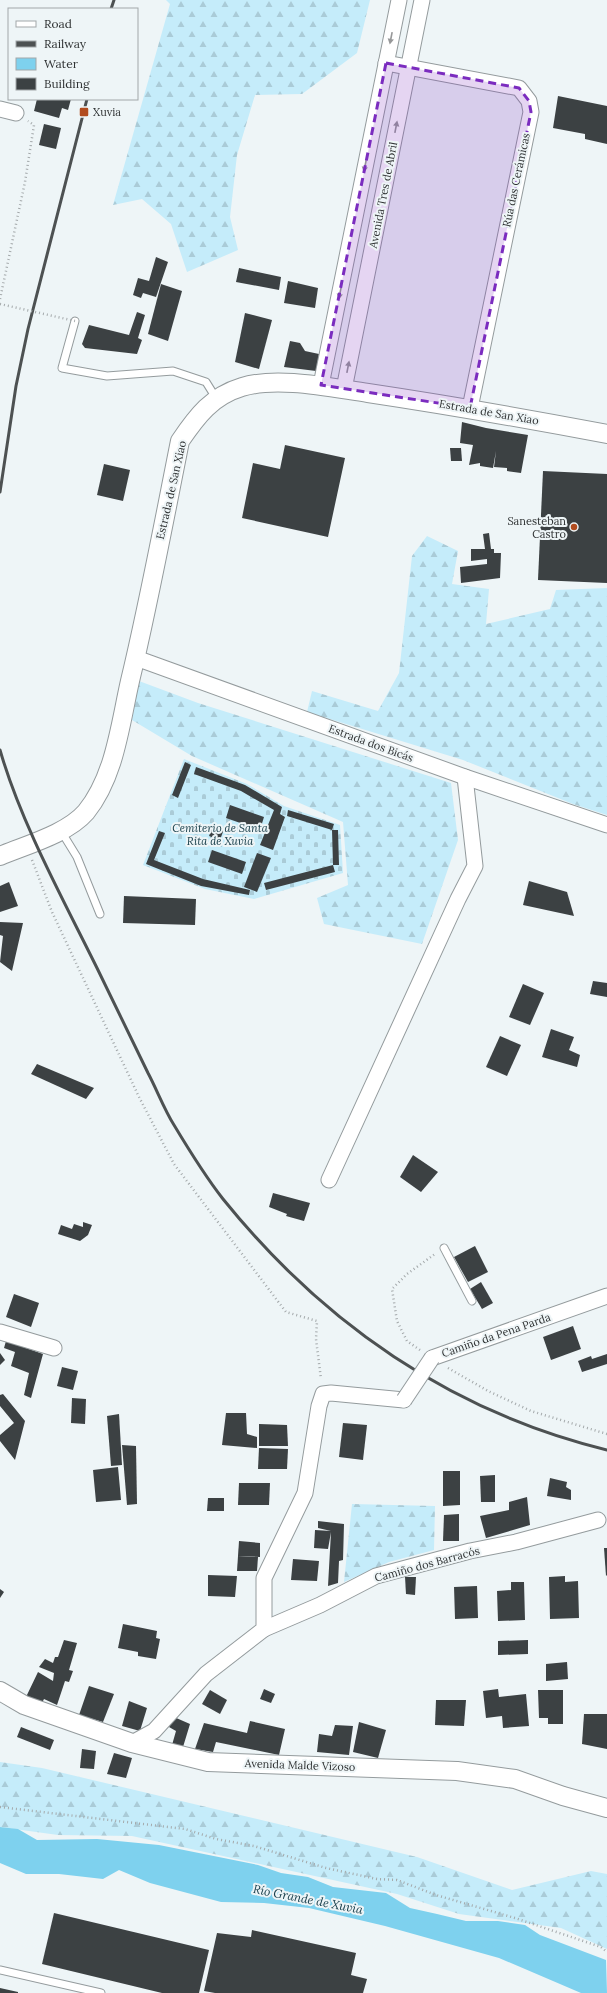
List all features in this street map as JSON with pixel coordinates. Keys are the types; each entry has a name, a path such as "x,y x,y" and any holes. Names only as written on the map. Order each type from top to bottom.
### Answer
{"street":[{"name":"Avenida Tres de Abril","path":"321,385 399,0"},
{"name":"Avenida Tres de Abril","path":"344,389 422,0"},
{"name":"Rúa das Cerámicas","path":"386,62 519,88 529,101 530,112 470,408"},
{"path":"0,109 16,113"},
{"name":"Estrada de San Xiao","path":"0,856 61,831 85,813 101,790 112,760 136,658 180,441 197,417 216,398 243,386 269,383 321,385 470,408 607,434"},
{"name":"Estrada dos Bicás","path":"136,658 465,777 607,825"},
{"path":"329,1180 458,899 476,866 465,777"},
{"name":"Camiño da Pena Parda","path":"323,1394 331,1393 404,1400 432,1358 607,1296"},
{"path":"0,1332 54,1348"},
{"path":"132,1743 154,1731 206,1674 264,1630 264,1578 304,1493 319,1406 323,1394"},
{"name":"Camiño dos Barracós","path":"264,1630 320,1605 376,1576 470,1551 516,1542 598,1520"},
{"name":"Avenida Malde Vizoso","path":"0,1691 24,1705 132,1743 208,1762 458,1771 515,1779 563,1796 607,1808"}],"lane":[{"path":"75,321 62,368 107,376 173,371 206,382 216,398"},
{"path":"61,831 77,857 100,914"},
{"path":"444,1248 472,1300"},
{"path":"0,1970 101,1993"}],"path":[{"path":"0,300 25,182 34,125 16,113"},
{"path":"0,304 75,321"},
{"path":"26,845 52,912 139,1097 174,1164 286,1312 316,1322 316,1339 323,1394"},
{"path":"444,1248 407,1274 392,1289 397,1321 407,1341 432,1358 488,1391 531,1411 607,1434"},
{"path":"0,1807 185,1829 216,1839 254,1846 326,1868 377,1879 397,1880 436,1895 515,1918 600,1947 607,1952"}],"highlighted area":[{"path":"386,63 519,88 529,101 531,112 470,408 321,385"}],"green space":[{"path":"166,0 370,0 357,53 302,94 255,95 237,155 230,217 238,250 187,272 171,224 142,199 113,205 170,4"},
{"path":"427,536 458,551 452,584 489,589 486,624 550,609 556,590 607,588 607,815 573,804 463,760 307,712 312,691 378,711 399,673 412,556"},
{"path":"139,681 198,703 451,783 458,840 422,944 324,924 317,898 348,885 343,822 192,756 132,720"},
{"name":"Cemiterio de Santa Rita de Xuvia","path":"184,759 247,784 284,806 340,825 343,873 254,899 205,889 143,865"},
{"path":"352,1504 435,1506 434,1550 389,1562 344,1582"},
{"path":"0,1762 42,1768 417,1857 512,1890 591,1871 607,1874 607,1949 561,1928 459,1914 397,1894 132,1836 58,1835 0,1827"}],"water":[{"name":"Río Grande de Xuvia","path":"0,1827 18,1829 37,1840 97,1839 159,1845 258,1865 281,1873 308,1877 333,1887 386,1893 410,1908 466,1921 498,1921 525,1925 540,1935 606,1960 607,1993 581,1993 499,1958 385,1926 309,1908 264,1903 221,1902 150,1883 119,1870 103,1879 59,1874 26,1874 0,1863"}],"building":[{"path":"558,96 607,106 607,144 585,139 585,134 553,128"},
{"name":"Xuvia","path":"37,100 71,100 68,110 62,108 59,118 34,111"},
{"path":"44,124 61,128 56,149 39,145"},
{"path":"156,257 168,262 156,297 143,293 141,298 133,295 138,278 149,281"},
{"path":"239,268 281,277 279,290 236,282"},
{"path":"288,281 318,288 315,308 284,303"},
{"path":"161,284 182,291 168,341 148,334"},
{"path":"137,312 145,315 138,338 142,340 137,354 85,348 82,344 89,325 129,335"},
{"path":"245,313 272,320 259,369 235,362"},
{"path":"290,341 300,343 305,351 319,354 316,371 284,367"},
{"path":"462,422 486,428 528,435 521,473 507,471 507,468 494,467 496,451 493,468 480,466 480,463 469,465 473,445 460,443"},
{"path":"285,445 345,458 328,537 242,518 253,463 280,469"},
{"path":"450,448 461,448 462,461 451,461"},
{"path":"104,464 130,470 123,501 97,495"},
{"name":"Sanesteban Castro","path":"543,471 607,474 607,583 538,580"},
{"path":"489,533 491,549 494,549 494,553 501,553 500,578 461,583 460,567 487,564 487,559 471,561 471,549 485,549 483,534"},
{"path":"185,762 191,765 178,798 172,795"},
{"path":"196,767 245,785 282,807 280,814 285,817 273,850 260,845 274,810 241,791 194,774"},
{"path":"230,805 264,817 260,830 226,818"},
{"path":"288,810 334,824 332,830 287,816"},
{"path":"213,825 224,829 220,840 209,836"},
{"path":"332,830 338,830 339,865 333,865"},
{"path":"159,831 165,833 154,860 203,879 250,890 249,895 201,886 146,864"},
{"path":"212,850 246,862 242,874 208,862"},
{"path":"257,853 271,858 257,892 244,887"},
{"path":"333,865 335,872 266,890 264,883"},
{"path":"529,881 567,892 574,916 523,905"},
{"path":"9,882 18,906 0,912 0,886"},
{"path":"124,896 196,899 195,925 123,923"},
{"path":"0,922 23,923 12,971 0,962 3,936 0,935"},
{"path":"593,981 607,983 607,997 590,994"},
{"path":"523,984 544,993 530,1025 509,1017"},
{"path":"551,1029 574,1037 569,1050 580,1055 577,1067 542,1057"},
{"path":"500,1036 521,1045 507,1076 486,1067"},
{"path":"37,1064 94,1088 86,1099 31,1074"},
{"path":"413,1155 438,1172 421,1192 400,1177"},
{"path":"273,1193 310,1203 304,1221 286,1216 287,1214 269,1207"},
{"path":"83,1222 92,1225 88,1235 80,1241 58,1234 61,1225 72,1229 74,1224 83,1227"},
{"path":"475,1246 488,1272 468,1282 454,1257"},
{"path":"481,1282 493,1303 482,1309 470,1289"},
{"path":"14,1294 39,1303 31,1327 6,1317"},
{"path":"573,1326 581,1349 551,1360 543,1337"},
{"path":"6,1341 43,1354 31,1398 24,1395 29,1373 11,1366 15,1352 4,1348"},
{"path":"0,1353 5,1360 0,1365"},
{"path":"607,1354 607,1364 582,1372 578,1361 591,1356 592,1359"},
{"path":"62,1367 78,1371 73,1390 57,1386"},
{"path":"3,1394 25,1421 15,1460 0,1441 0,1435 14,1423 0,1406 0,1395"},
{"path":"72,1398 86,1399 85,1424 71,1423"},
{"path":"226,1413 246,1413 247,1434 257,1437 257,1448 222,1445"},
{"path":"119,1414 122,1465 111,1466 107,1416"},
{"path":"343,1423 367,1425 363,1460 339,1457"},
{"path":"259,1424 287,1425 288,1446 259,1446"},
{"path":"122,1445 136,1446 137,1504 127,1505"},
{"path":"259,1448 288,1449 287,1469 258,1469"},
{"path":"118,1467 121,1500 96,1502 93,1470"},
{"path":"443,1471 460,1471 460,1505 443,1506"},
{"path":"495,1475 495,1502 481,1502 480,1476"},
{"path":"550,1478 567,1482 566,1487 571,1490 571,1500 547,1496"},
{"path":"239,1483 270,1483 269,1505 238,1505"},
{"path":"527,1497 530,1525 486,1538 480,1516 509,1510 509,1502"},
{"path":"208,1498 224,1498 224,1511 207,1511"},
{"path":"459,1514 459,1541 443,1541 444,1515"},
{"path":"318,1521 344,1524 343,1560 339,1561 338,1583 328,1586 331,1532 328,1549 314,1548 315,1530 331,1531 318,1528"},
{"path":"239,1541 260,1543 260,1557 238,1556"},
{"path":"604,1548 607,1548 606,1576"},
{"path":"238,1556 258,1557 257,1571 237,1571"},
{"path":"293,1559 319,1561 317,1581 291,1580"},
{"path":"208,1575 237,1576 235,1597 208,1596"},
{"path":"565,1576 565,1582 578,1581 579,1618 550,1619 549,1577"},
{"path":"405,1577 416,1577 415,1595 406,1594"},
{"path":"511,1582 524,1582 525,1620 498,1621 497,1591 511,1590"},
{"path":"477,1586 478,1618 455,1619 454,1587"},
{"path":"0,1589 4,1592 0,1598"},
{"path":"123,1624 157,1631 156,1638 160,1639 156,1659 138,1656 138,1652 118,1648"},
{"path":"64,1640 77,1643 69,1670 73,1671 69,1682 65,1681 57,1705 44,1699 42,1703 26,1697 38,1672 53,1681 54,1673 39,1667 45,1659 53,1663 55,1657 58,1657"},
{"path":"528,1640 528,1654 498,1655 498,1641"},
{"path":"567,1662 568,1679 546,1681 546,1664"},
{"path":"89,1686 114,1694 103,1722 79,1715"},
{"path":"264,1689 275,1694 271,1703 260,1699"},
{"path":"498,1689 499,1697 526,1694 529,1726 503,1728 502,1716 486,1718 483,1691"},
{"path":"210,1690 227,1700 220,1714 202,1704"},
{"path":"538,1690 563,1690 563,1724 548,1724 548,1718 539,1718"},
{"path":"436,1700 466,1700 464,1726 435,1725"},
{"path":"129,1701 147,1708 140,1731 122,1726"},
{"path":"584,1714 607,1714 607,1749 582,1744"},
{"path":"174,1717 190,1724 183,1747 172,1745 176,1731 169,1727"},
{"path":"250,1721 285,1729 279,1755 216,1742 213,1752 195,1749 204,1723 247,1733"},
{"path":"359,1722 386,1730 378,1758 353,1752"},
{"path":"335,1725 353,1726 349,1755 317,1752 319,1734 332,1736"},
{"path":"21,1727 54,1740 50,1750 17,1737"},
{"path":"82,1749 96,1751 94,1769 80,1768"},
{"path":"114,1753 132,1758 126,1778 107,1774"},
{"path":"54,1913 209,1950 199,1993 162,1993 42,1964"},
{"path":"252,1930 356,1953 351,1975 367,1979 363,1993 215,1993 204,1991 217,1933 251,1937"},
{"path":"0,1988 18,1992 18,1993 0,1993"}],"railway":[{"path":"111,8 114,0"},
{"path":"0,492 16,386 28,329 87,100"},
{"path":"0,750 19,805 31,833 167,1113 191,1153 216,1190 262,1244 303,1285 347,1323 394,1357 443,1387 495,1412 550,1433 607,1450"}],"place":[{"name":"Xuvia","path":"84,112"},
{"name":"Sanesteban Castro","path":"574,527"}]}
